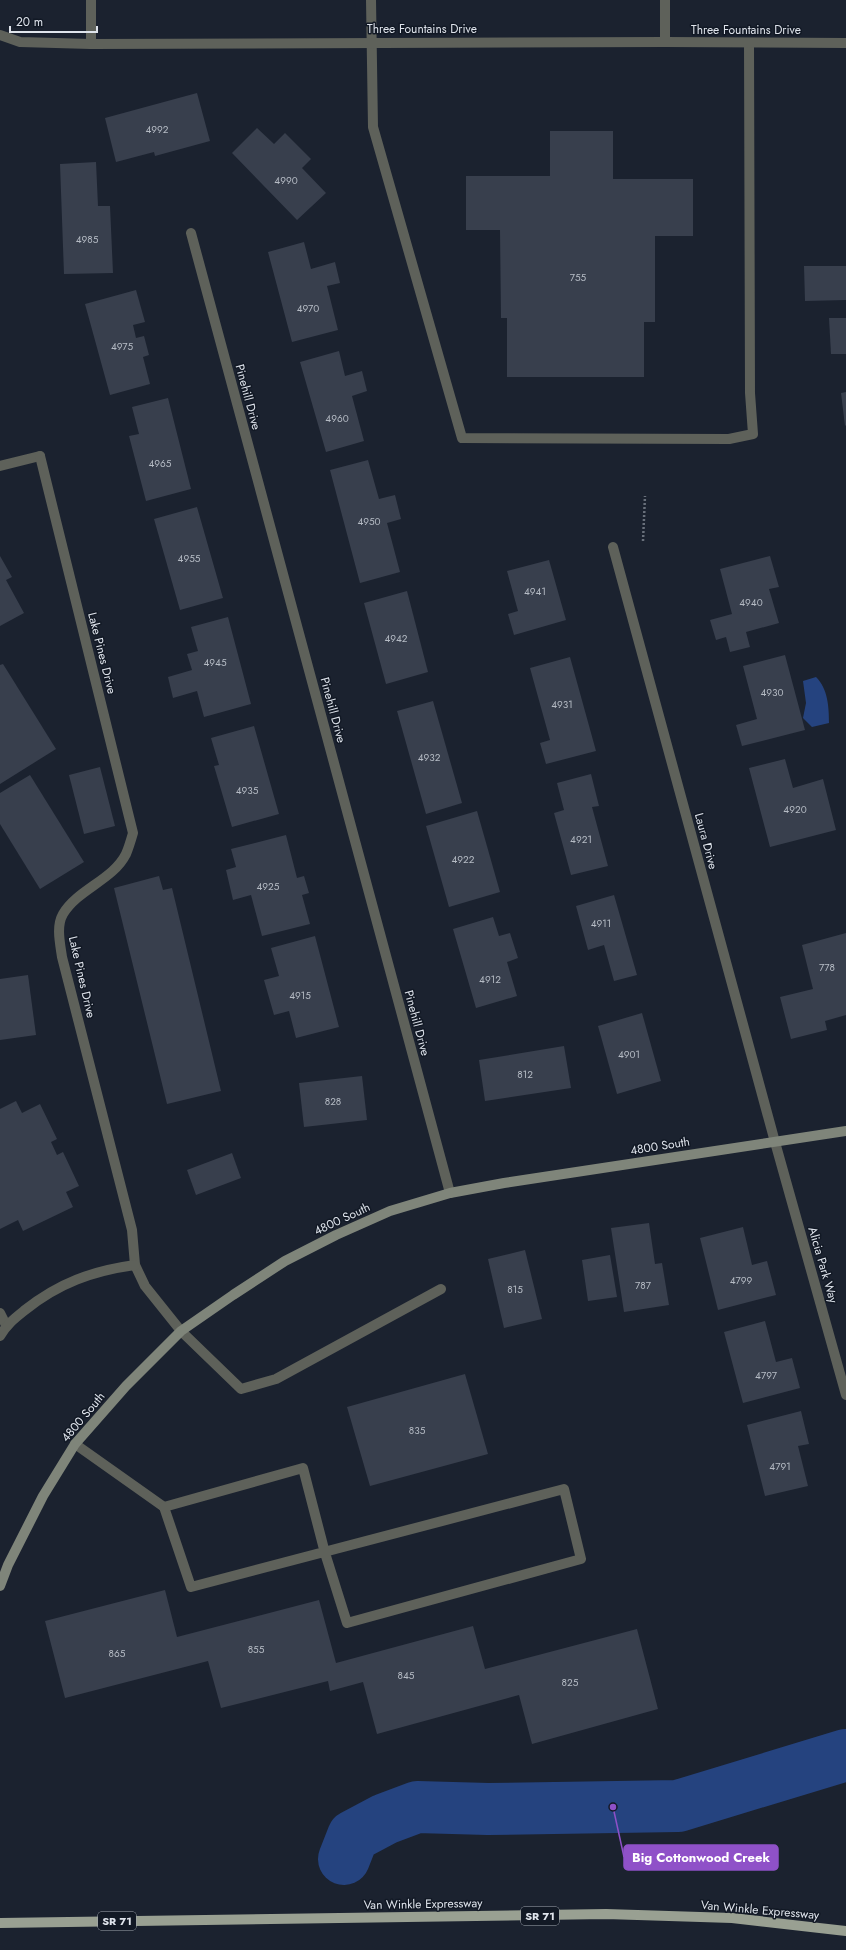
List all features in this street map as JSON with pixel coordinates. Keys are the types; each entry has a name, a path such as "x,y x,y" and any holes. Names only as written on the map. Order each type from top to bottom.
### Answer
{"main road":[{"name":"Van Winkle Expressway","path":"0,1923 606,1914 732,1918 846,1931"}],"street":[{"path":"91,0 91,44"},
{"path":"371,0 373,127 462,438 729,439 753,434 750,385 749,43"},
{"path":"665,0 665,42"},
{"name":"Three Fountains Drive","path":"0,34 20,42 91,44 371,42 846,43"},
{"name":"Pinehill Drive","path":"191,233 450,1193"},
{"name":"Lake Pines Drive","path":"0,466 40,456 133,833 126,855 110,873 77,898 63,914 58,934 62,957 132,1230 134,1265 145,1286 181,1332 241,1389 276,1379 441,1289"},
{"name":"Laura Drive","path":"613,547 775,1142"},
{"name":"4800 South","path":"0,1586 8,1565 43,1496 75,1444 126,1386 181,1332 233,1295 285,1261 336,1235 390,1211 450,1193 504,1183 846,1131"},
{"name":"Alicia Park Way","path":"775,1142 846,1395"},
{"path":"0,1336 6,1325 37,1300 60,1286 83,1276 134,1265"},
{"path":"0,1313 6,1325"},
{"path":"75,1444 164,1507 191,1587 326,1553 564,1489 581,1559 347,1623 326,1553 303,1468 164,1507"}],"path":[{"path":"642,541 645,496"}],"water":[{"path":"816,677 825,693 828,705 829,723 812,727 803,718 806,703 803,681"}],"building":[{"path":"197,93 210,141 155,156 154,152 116,162 105,118"},
{"path":"257,128 274,144 285,133 311,159 302,168 326,193 297,220 232,153"},
{"path":"550,131 613,131 613,179 693,179 693,236 655,236 655,322 644,322 644,377 507,377 507,318 501,318 500,230 466,230 466,176 550,176"},
{"path":"96,162 98,206 110,206 113,273 64,274 60,164"},
{"path":"304,242 311,269 335,262 340,283 327,286 338,330 292,342 268,252"},
{"path":"804,266 846,266 846,300 805,301"},
{"path":"136,290 145,322 133,325 136,338 144,336 149,355 143,357 150,384 110,395 85,304"},
{"path":"829,318 846,318 846,354 831,354"},
{"path":"339,351 345,376 362,371 367,391 352,396 364,441 326,452 300,362"},
{"path":"846,392 846,425 845,426 841,393"},
{"path":"168,398 191,489 146,501 129,436 139,434 132,407"},
{"path":"368,460 379,499 395,495 401,519 387,523 400,572 360,583 330,470"},
{"path":"197,507 223,598 180,610 154,519"},
{"path":"0,556 12,577 6,580 24,613 0,626"},
{"path":"770,556 779,587 769,589 779,623 746,632 750,647 730,652 726,637 716,640 710,620 732,614 720,569"},
{"path":"549,560 566,620 514,635 508,614 518,611 507,571"},
{"path":"407,591 428,672 386,684 364,603"},
{"path":"228,617 251,704 204,717 197,691 173,698 168,677 192,670 187,654 198,651 191,627"},
{"path":"785,655 805,730 742,746 736,725 757,719 743,666"},
{"path":"570,657 596,751 546,764 540,743 550,740 530,668"},
{"path":"3,664 56,749 0,784 0,665"},
{"path":"433,701 462,803 426,814 397,711"},
{"path":"254,726 279,814 232,827 214,766 219,765 211,738"},
{"path":"785,759 793,788 823,779 836,830 770,847 749,768"},
{"path":"100,767 115,826 84,834 69,775"},
{"path":"591,774 599,806 592,807 608,866 571,875 554,813 564,810 557,783"},
{"path":"30,775 84,862 40,889 0,824 0,793"},
{"path":"477,811 500,892 449,907 426,826"},
{"path":"286,835 297,878 304,876 309,893 302,895 310,924 262,936 251,895 233,900 226,870 236,867 231,849"},
{"path":"159,876 163,890 172,888 221,1091 167,1104 114,888"},
{"path":"614,895 637,975 614,981 604,945 588,950 576,906"},
{"path":"493,917 499,936 510,933 518,958 507,962 517,996 476,1008 453,929"},
{"path":"846,933 846,1015 825,1021 827,1030 791,1039 780,997 813,989 802,945"},
{"path":"315,936 339,1027 296,1038 289,1011 274,1015 264,980 279,976 271,948"},
{"path":"28,975 36,1035 0,1040 0,979"},
{"path":"642,1013 661,1081 617,1094 598,1026"},
{"path":"564,1046 571,1088 485,1101 479,1060"},
{"path":"362,1076 367,1120 304,1127 299,1083"},
{"path":"16,1101 22,1113 40,1104 57,1139 51,1142 57,1155 63,1152 79,1186 66,1192 73,1207 23,1231 18,1220 0,1229 0,1109"},
{"path":"232,1153 241,1178 196,1195 187,1170"},
{"path":"649,1223 655,1264 662,1263 669,1305 624,1312 611,1228"},
{"path":"743,1227 752,1265 767,1261 776,1295 718,1310 700,1238"},
{"path":"525,1250 542,1319 504,1328 488,1259"},
{"path":"610,1255 617,1297 588,1301 582,1260"},
{"path":"765,1321 776,1362 792,1358 800,1388 743,1403 724,1332"},
{"path":"465,1374 488,1454 370,1486 347,1407"},
{"path":"801,1411 809,1444 798,1446 808,1486 765,1496 747,1425"},
{"path":"165,1590 177,1637 319,1600 336,1663 473,1626 485,1669 637,1629 658,1709 532,1744 519,1695 377,1734 363,1682 330,1691 328,1681 221,1708 208,1661 65,1698 45,1621"}],"waterway":[{"path":"344,1859 353,1836 385,1819 417,1807 488,1809 678,1806 846,1755"}],"place":[{"name":"Big Cottonwood Creek","path":"613,1807"}]}
